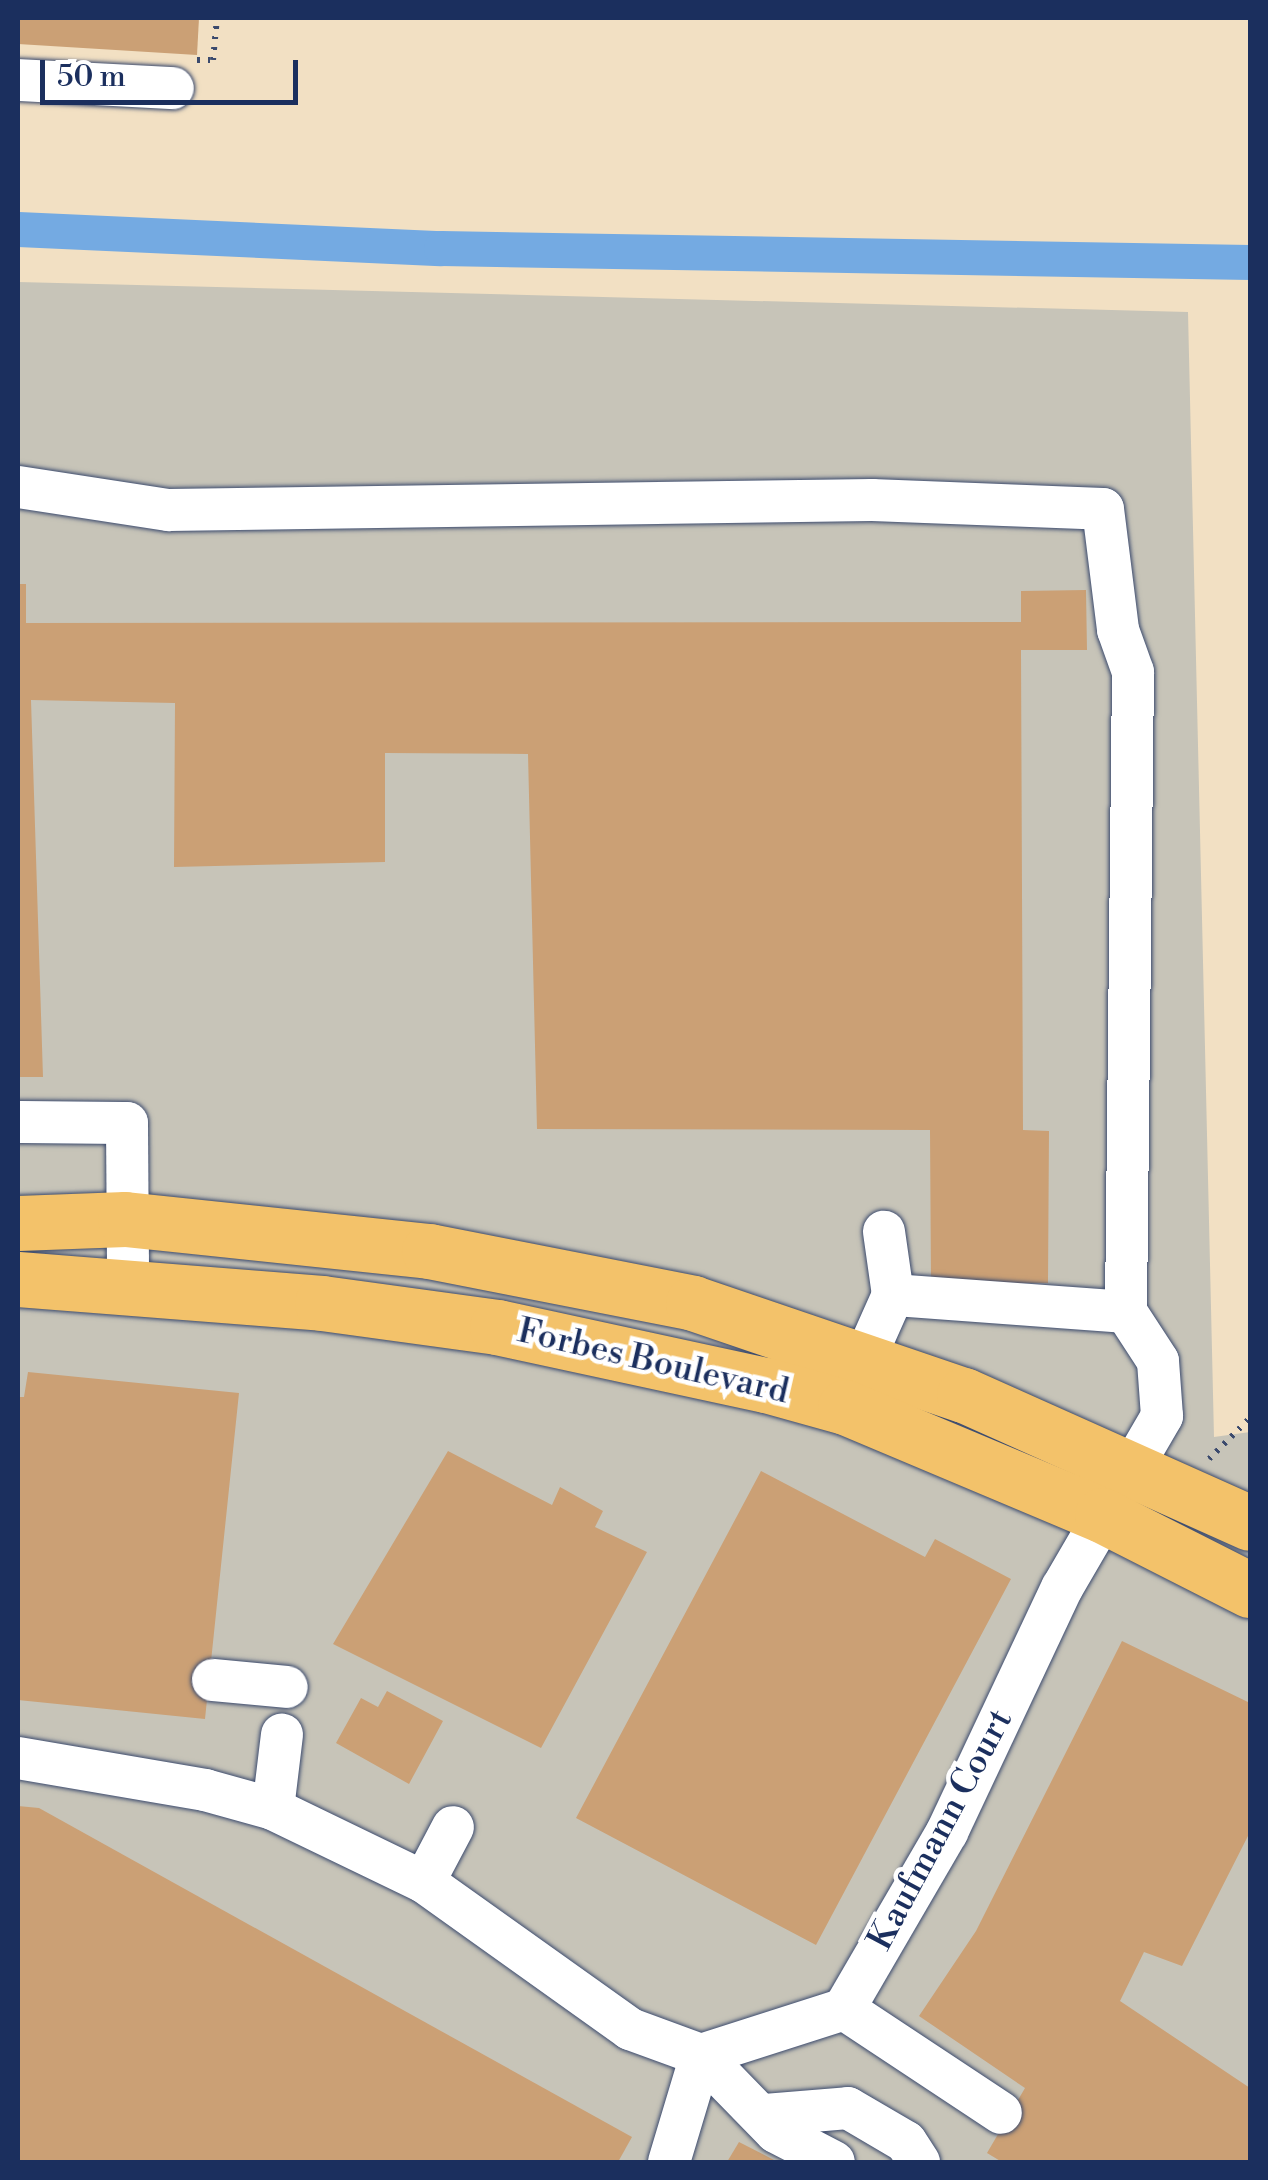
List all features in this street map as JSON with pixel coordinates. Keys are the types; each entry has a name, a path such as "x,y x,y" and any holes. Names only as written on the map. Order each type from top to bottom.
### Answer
{"main road":[{"name":"Forbes Boulevard","path":"18,1222 125,1219 429,1251 693,1303 1250,1590"},
{"name":"Forbes Boulevard","path":"18,1279 128,1284 853,1383 1137,1467 1250,1523"}],"street":[{"path":"18,80 173,88"},
{"path":"18,487 168,510 872,500 1103,508 1118,630 1133,672 1126,1312 893,1295"},
{"path":"18,1122 127,1123 128,1284"},
{"path":"853,1383 893,1295 884,1232"},
{"name":"Kaufmann Court","path":"844,2009 947,1832 1102,1515 1137,1467 1162,1416 1158,1362 1126,1312"},
{"path":"213,1680 287,1687"},
{"path":"272,1809 282,1734"},
{"path":"18,1758 205,1790 272,1809 424,1882 630,2029 701,2055 765,2115 776,2132 834,2162"},
{"path":"424,1882 453,1827"},
{"path":"701,2055 844,2009 1001,2113"},
{"path":"669,2162 701,2055"},
{"path":"765,2115 848,2108 906,2142 919,2162"}],"path":[{"path":"1198,1478 1216,1448 1250,1418"}],"shaded area":[{"path":"18,282 1188,312 1214,1437 1250,1432 1250,2162 18,2162"}],"building":[{"path":"18,18 199,18 197,55 18,44"},
{"path":"18,584 26,584 26,623 1021,622 1021,591 1086,590 1087,650 1021,650 1023,1130 1049,1131 1048,1283 931,1283 930,1130 537,1129 528,754 385,753 385,862 174,867 175,703 31,700 43,1077 18,1077"},
{"path":"28,1372 239,1393 205,1719 18,1700 18,1397 24,1397"},
{"path":"448,1451 552,1505 560,1487 603,1511 595,1527 647,1552 541,1748 333,1644"},
{"path":"761,1471 925,1557 935,1539 1011,1579 816,1945 576,1818"},
{"path":"1122,1641 1250,1703 1250,1832 1182,1966 1144,1952 1120,2001 1250,2088 1250,2162 1002,2162 987,2153 1025,2088 919,2016 976,1931"},
{"path":"387,1691 443,1721 409,1784 336,1743 361,1698 378,1707"},
{"path":"18,1806 39,1808 632,2137 618,2162 18,2162"},
{"path":"739,2142 778,2162 727,2162"}],"waterway":[{"path":"18,229 441,248 1250,262"}]}
